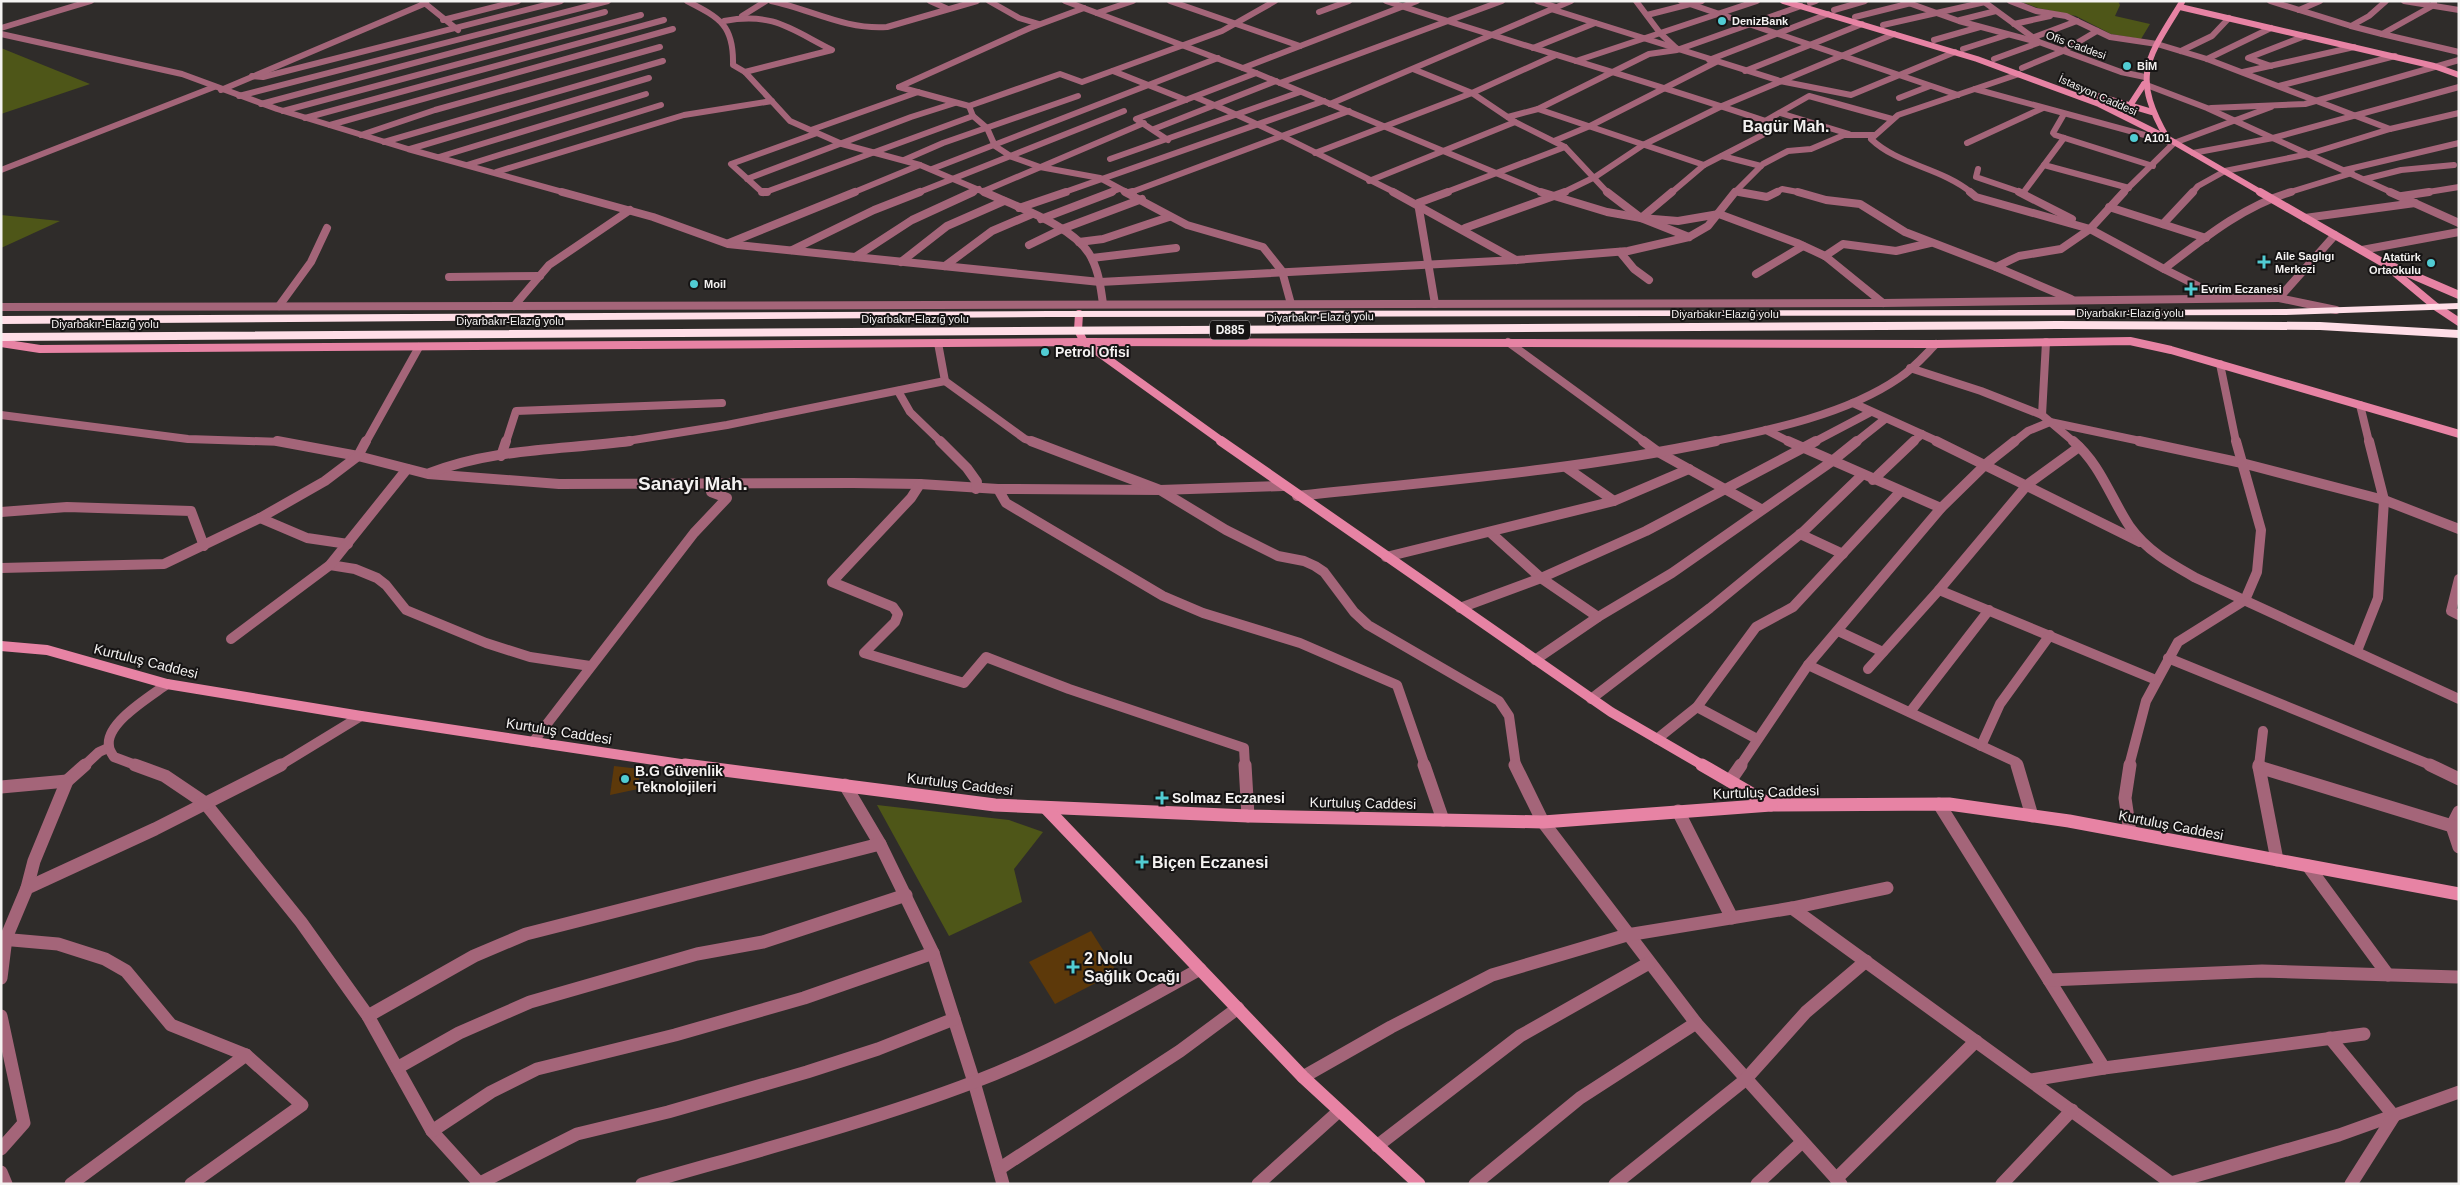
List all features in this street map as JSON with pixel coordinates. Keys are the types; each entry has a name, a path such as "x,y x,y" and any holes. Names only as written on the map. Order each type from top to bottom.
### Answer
{"highway":[{"name":"Diyarbakır-Elazığ yolu","path":"1,320 761,311 1079,314 2080,313 2336,310 2459,306"},
{"name":"Diyarbakır-Elazığ yolu","path":"1,337 2056,325 2320,326 2459,334"}],"main road":[{"name":"İstasyon Caddesi","path":"1783,1 1808,3 1828,14 2021,71 2081,96 2193,153 2380,261"},
{"path":"1808,3 1963,49 1994,59 2021,71 2152,112"},
{"path":"2171,141 2152,112 2145,80 2148,59 2181,4 2229,18 2395,56 2434,66 2459,75"},
{"path":"2127,119 2129,106 2145,80"},
{"path":"2380,261 2459,295"},
{"path":"2380,261 2435,306 2457,321"},
{"path":"1079,314 1078,330 1084,342 1296,496 1591,699 1771,804"},
{"path":"1,343 40,349 1084,342 1936,344 2130,341 2171,350 2459,434"},
{"name":"Kurtuluş Caddesi","path":"1,646 47,650 167,684 361,716 672,763 995,804 1046,808 1248,816 1543,822 1771,804 1939,804 2032,816 2130,832 2459,894"},
{"path":"1046,808 1303,1077 1418,1184"}],"street":[{"path":"1,28 91,1"},
{"path":"443,20 518,1"},
{"path":"252,76 263,77 560,1"},
{"path":"239,96 608,1"},
{"path":"687,1 724,21 731,31 734,47 733,65 745,72 790,121 842,144 904,160 955,178 1062,229 1080,242 1092,258 1100,282 1103,304"},
{"path":"741,17 743,13 766,1"},
{"path":"772,1 800,7 812,15 826,19 874,28 887,27 977,1"},
{"path":"931,1 948,9"},
{"path":"989,1 1008,9 1018,19 1040,24"},
{"path":"1066,1 1256,73 1554,197 1607,212 1641,218 1678,221 1719,214 1825,256 1883,303"},
{"path":"1097,13 1133,1"},
{"path":"1170,1 1300,46"},
{"path":"1084,8 1040,24 899,87 969,106 1060,74 1082,82 1182,46 1236,24 1275,1"},
{"path":"1319,12 1349,1"},
{"path":"1386,1 1487,35 1722,106 1780,126 1704,166 1641,218"},
{"path":"1243,68 1417,1"},
{"path":"1154,130 1278,82 1502,1"},
{"path":"1537,1 1595,23 1745,71 1780,81 1851,95 1954,52"},
{"path":"1019,208 1100,178 1327,102 1413,69 1487,35 1571,1"},
{"path":"1636,1 1660,33 1678,50"},
{"path":"1681,1 1958,95"},
{"path":"1647,15 1702,1"},
{"path":"1576,61 1758,1"},
{"path":"1834,10 1864,1"},
{"path":"1903,1 1960,21 2039,42"},
{"path":"1855,17 1919,1"},
{"path":"2010,1 2036,11 2055,14 2077,21 2110,37 2157,44 2206,59 2318,100 2390,129"},
{"path":"2175,1 2181,4"},
{"path":"2270,1 2351,26 2459,52"},
{"path":"2299,10 2320,1"},
{"path":"2351,26 2369,16 2386,1"},
{"path":"2404,1 2434,3 2459,10"},
{"path":"1,170 252,76 424,2 443,20 455,28 487,44 544,80"},
{"path":"1883,25 1984,2"},
{"name":"Ofis Caddesi","path":"1984,2 2039,42 2145,80 2458,222"},
{"path":"1508,117 1538,108 1649,54 1678,50 1808,3"},
{"path":"2382,34 2434,3"},
{"path":"1960,21 1996,11"},
{"path":"261,104 605,12"},
{"path":"1709,60 1778,35 1828,14"},
{"path":"2014,24 2055,14"},
{"path":"283,111 641,15"},
{"path":"724,21 752,15 782,23 814,42 832,50 745,72"},
{"path":"2181,51 2212,36 2229,18"},
{"path":"304,118 664,20"},
{"path":"2032,38 2077,21"},
{"path":"1533,48 1595,23"},
{"path":"1745,71 1862,24"},
{"path":"1934,40 1981,27"},
{"path":"2206,59 2271,28"},
{"path":"329,125 673,29"},
{"path":"2090,228 1976,197 1968,189 1932,169 1901,159 1870,139 1898,115 2021,71 2063,51 2097,31"},
{"path":"1,34 182,74 218,89 304,118 408,149 630,210 728,244 1100,282 1516,260 1620,252 1689,237 1708,226 1719,214 1735,190 1760,166 1788,151 1810,149 1850,134"},
{"path":"1465,228 1554,197 1595,177 1644,145 1722,106 1894,34"},
{"path":"1963,49 2008,35"},
{"path":"2271,66 2248,58 2305,36"},
{"path":"1994,59 2039,42"},
{"path":"361,135 435,110 660,47"},
{"path":"2242,72 2354,47"},
{"path":"1315,153 1472,94 1556,55"},
{"path":"2279,86 2359,67 2395,56"},
{"path":"932,169 1218,58"},
{"path":"2207,108 2270,107 2318,100 2459,60"},
{"path":"384,142 663,61"},
{"path":"1554,141 1590,126 1716,62"},
{"path":"1413,69 1472,94 1515,122 1565,147 1612,196 1641,218 1689,237"},
{"path":"1113,71 1186,100"},
{"path":"1136,119 1256,73"},
{"path":"408,149 649,78"},
{"path":"1899,98 1930,86"},
{"path":"2193,153 2273,138 2353,114 2459,87"},
{"path":"1975,89 2171,141 2236,121 2270,107"},
{"path":"918,92 731,164 763,194 973,116"},
{"path":"1110,159 1300,92"},
{"path":"439,157 646,94"},
{"path":"904,160 1078,96"},
{"path":"1765,121 1810,96 1892,119"},
{"path":"1194,97 1260,124 1281,137 1418,203 1465,228 1516,260"},
{"path":"496,172 684,115 772,100"},
{"path":"747,179 955,102"},
{"path":"1104,102 1124,111 1168,140"},
{"path":"467,165 661,105"},
{"path":"969,106 973,116 987,128 995,146 1012,157 1040,167 1100,178 1187,225 1263,247 1282,271 1291,304"},
{"path":"1538,108 1704,166"},
{"path":"1967,143 1988,130 2001,127 2043,108"},
{"path":"791,250 874,210 1012,157 1124,111"},
{"path":"1129,194 1349,111"},
{"path":"1780,113 1850,134 1874,135"},
{"path":"2163,224 2198,186 2225,171 2309,154 2390,129 2459,113"},
{"path":"2064,114 2053,133 2153,166"},
{"path":"1369,181 1515,122"},
{"path":"855,257 912,220 1144,123"},
{"path":"2023,193 2064,138"},
{"path":"1996,267 2020,256 2061,249 2090,228 2109,207 2153,166 2171,141"},
{"path":"2164,269 2206,238 2270,198 2348,171 2459,143"},
{"path":"1418,203 1565,147"},
{"path":"1722,156 1760,166"},
{"path":"2365,179 2401,170 2454,164"},
{"path":"728,244 920,165"},
{"path":"2044,165 2129,188"},
{"path":"1968,189 1976,177 1978,169"},
{"path":"1976,177 2023,193 2223,299"},
{"path":"2402,196 2459,187"},
{"path":"1735,190 1759,197 1767,197 1782,189 1793,190 1826,200 1848,201 1860,204 1905,232 1996,267 2076,301"},
{"path":"1041,219 1120,190"},
{"path":"1029,245 1062,229 1142,199"},
{"path":"901,262 946,226 1004,201"},
{"path":"1418,203 1435,304"},
{"path":"2305,218 2416,203"},
{"path":"2109,207 2206,238"},
{"path":"514,306 549,265 630,210"},
{"path":"946,266 992,231 1032,214"},
{"path":"1080,242 1103,239 1169,216"},
{"path":"279,306 312,262 327,228"},
{"path":"2362,250 2459,232"},
{"path":"2279,298 2335,235"},
{"path":"1825,256 1843,244 1883,252 1907,252 1930,243"},
{"path":"1756,274 1802,246"},
{"path":"1092,258 1136,251 1176,248"},
{"path":"1620,252 1634,269 1650,280"},
{"path":"450,276 540,276"},
{"path":"761,311 1103,304 1883,303 2279,298 2336,310"},
{"path":"1,307 514,306 612,312"},
{"path":"1508,342 1658,452 1761,509"},
{"path":"2046,342 2046,419 2088,454 2130,527 2145,545 2159,557 2196,578 2357,651 2459,700"},
{"path":"938,343 945,382 1025,440 1160,490 1226,530 1278,556 1304,561 1315,566 1324,572 1354,612 1368,625 1437,667 1499,701 1509,716 1515,764 1543,822 1649,964 1696,1023 1801,1143 1838,1181 1976,1041"},
{"path":"1296,496 1567,468 1766,430 1853,403 1900,378 1936,344"},
{"path":"1,568 164,564 260,518 325,481 358,456 419,347"},
{"path":"2130,832 2125,798 2131,755 2146,701 2156,680 2178,642 2245,600 2257,572 2261,530 2231,424 2220,364"},
{"path":"1910,368 1981,391 2046,419 2242,463 2384,500 2459,528"},
{"path":"428,474 441,468 501,456 595,446 740,424 945,382"},
{"path":"898,391 910,412 967,468 977,482 976,488"},
{"path":"501,456 516,411 722,403"},
{"path":"1853,403 2028,484 2145,545"},
{"path":"2357,651 2378,598 2384,500 2360,405"},
{"path":"1460,608 1540,578 1646,531 1727,490 1870,412"},
{"path":"1,415 188,439 276,441 358,456 428,474 558,484 710,482 920,484 998,490 1160,490 1283,486"},
{"path":"1535,660 1598,617 1672,573 1761,509 1831,462 1885,419"},
{"path":"1730,780 1808,665 1941,508 1986,464 2046,419"},
{"path":"1766,430 1861,476 1941,508"},
{"path":"1873,480 1922,434"},
{"path":"1868,669 1939,590 2028,484 2079,447"},
{"path":"1567,468 1614,501"},
{"path":"231,639 330,565 407,469"},
{"path":"1386,557 1491,533 1614,501 1689,469"},
{"path":"1591,699 1710,608 1800,534 1861,476"},
{"path":"533,742 694,533 727,498 711,492 710,482"},
{"path":"920,484 911,498 832,582 893,607 898,614 895,622 864,653 964,684 986,657 1069,689 1244,748 1248,816"},
{"path":"998,490 1006,503 1163,596 1203,613 1300,643 1397,686 1443,820"},
{"path":"1657,739 1697,707 1756,626 1794,607 1900,492"},
{"path":"1,512 67,507 191,511 204,546"},
{"path":"260,518 308,538 348,544"},
{"path":"1491,533 1540,578 1598,617"},
{"path":"1800,534 1842,554"},
{"path":"330,565 355,569 372,576 386,585 406,610 486,643 530,657 590,666"},
{"path":"2459,579 2451,611 2459,615"},
{"path":"1939,590 2156,680"},
{"path":"1910,712 1989,610"},
{"path":"1838,631 1883,652"},
{"path":"1981,746 2000,704 2050,635"},
{"path":"2168,658 2422,761 2459,779"},
{"path":"1808,665 2016,762 2032,816"},
{"path":"167,684 115,725 110,734 108,748 114,758 165,776 205,803 301,922 368,1016 432,1130 480,1183 526,1158 578,1134 668,1112 799,1075 878,1049 954,1019"},
{"path":"1697,707 1757,739"},
{"path":"27,888 148,834 315,746 361,716"},
{"path":"2263,731 2260,767 2277,860"},
{"path":"1,978 4,938 27,888 34,861 68,781 96,755 108,748"},
{"path":"2260,767 2452,826"},
{"path":"1,787 68,781"},
{"path":"845,785 880,844 933,953 974,1082 1003,1184"},
{"path":"1939,804 2104,1068"},
{"path":"1678,811 1732,918"},
{"path":"2459,812 2452,826 2459,847"},
{"path":"368,1016 474,956 526,934 880,844"},
{"path":"2308,866 2388,975"},
{"path":"1303,1077 1391,1027 1492,975 1627,935 1792,908 1887,888"},
{"path":"397,1068 459,1033 530,1002 697,954 763,942 906,895"},
{"path":"1792,908 2031,1080 2170,1183 2339,1136 2459,1092"},
{"path":"4,938 58,944 105,959 126,971 171,1025 246,1055 302,1105 191,1184"},
{"path":"432,1130 491,1092 537,1069 675,1035 804,998 933,953"},
{"path":"1615,1184 1745,1080 1806,1012 1866,961"},
{"path":"1377,1146 1520,1036 1649,964"},
{"path":"642,1184 816,1134 974,1082 1078,1036 1200,969"},
{"path":"2049,980 2262,971 2457,977"},
{"path":"999,1169 1180,1051 1238,1008"},
{"path":"1,1016 24,1123 1,1149"},
{"path":"1475,1184 1580,1098 1696,1023"},
{"path":"2031,1080 2104,1068 2364,1034"},
{"path":"2330,1038 2394,1116"},
{"path":"71,1184 246,1055"},
{"path":"2002,1184 2072,1110"},
{"path":"1258,1184 1339,1111"},
{"path":"2351,1184 2394,1116"},
{"path":"1757,1184 1801,1143"},
{"path":"1,1172 6,1184"}],"green space":[{"path":"2019,1 2118,1 2120,5 2115,16 2150,24 2141,39 2111,34 2076,16 2038,8"},
{"path":"1,48 90,84 1,114"},
{"path":"1,215 60,221 1,248"},
{"path":"877,805 1009,820 1043,832 1014,869 1022,902 949,936"}],"building":[{"name":"B.G Güvenlik Teknolojileri","path":"614,766 640,769 638,789 610,795"},
{"name":"2 Nolu Sağlık Ocağı","path":"1091,931 1117,972 1055,1004 1029,962"}],"place":[{"name":"DenizBank","path":"1722,21"},
{"name":"BİM","path":"2127,66"},
{"name":"A101","path":"2134,138"},
{"name":"Aile Saglıgı Merkezi","path":"2264,262"},
{"name":"Atatürk Ortaokulu","path":"2431,263"},
{"name":"Moil","path":"694,284"},
{"name":"Evrim Eczanesi","path":"2191,289"},
{"name":"Petrol Ofisi","path":"1045,352"},
{"name":"B.G Güvenlik Teknolojileri","path":"625,779"},
{"name":"Solmaz Eczanesi","path":"1162,798"},
{"name":"Biçen Eczanesi","path":"1142,862"},
{"name":"2 Nolu Sağlık Ocağı","path":"1073,967"}],"district":[{"name":"Bagür Mah.","path":"1786,126"},
{"name":"Sanayi Mah.","path":"693,483"}]}
